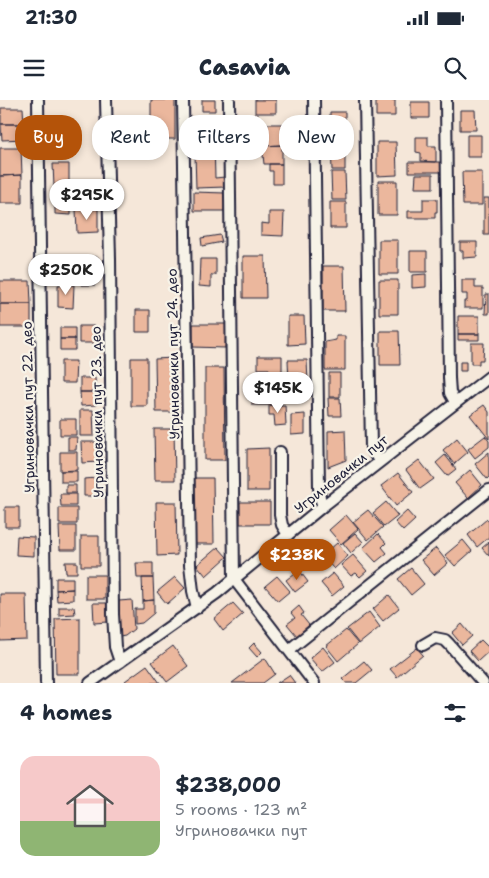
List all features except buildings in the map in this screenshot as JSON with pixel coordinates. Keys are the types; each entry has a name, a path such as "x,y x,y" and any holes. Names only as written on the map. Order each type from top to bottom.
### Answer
{"street":[{"name":"Угриновачки пут 22. део","path":"38,100 46,683"},
{"name":"Угриновачки пут 23. део","path":"106,100 110,259 113,614 115,647 120,662"},
{"name":"Угриновачки пут 24. део","path":"183,100 190,564 197,608"},
{"path":"228,100 234,579 314,683"},
{"path":"314,100 320,498 323,506"},
{"path":"365,100 370,423 371,448 379,461"},
{"path":"446,100 449,378 450,393 455,402"},
{"name":"Угриновачки пут","path":"90,683 197,608 379,461 489,377"},
{"path":"280,452 280,515 282,525 288,535"},
{"path":"289,650 489,490"},
{"path":"424,645 435,638 445,640 483,683"}]}
